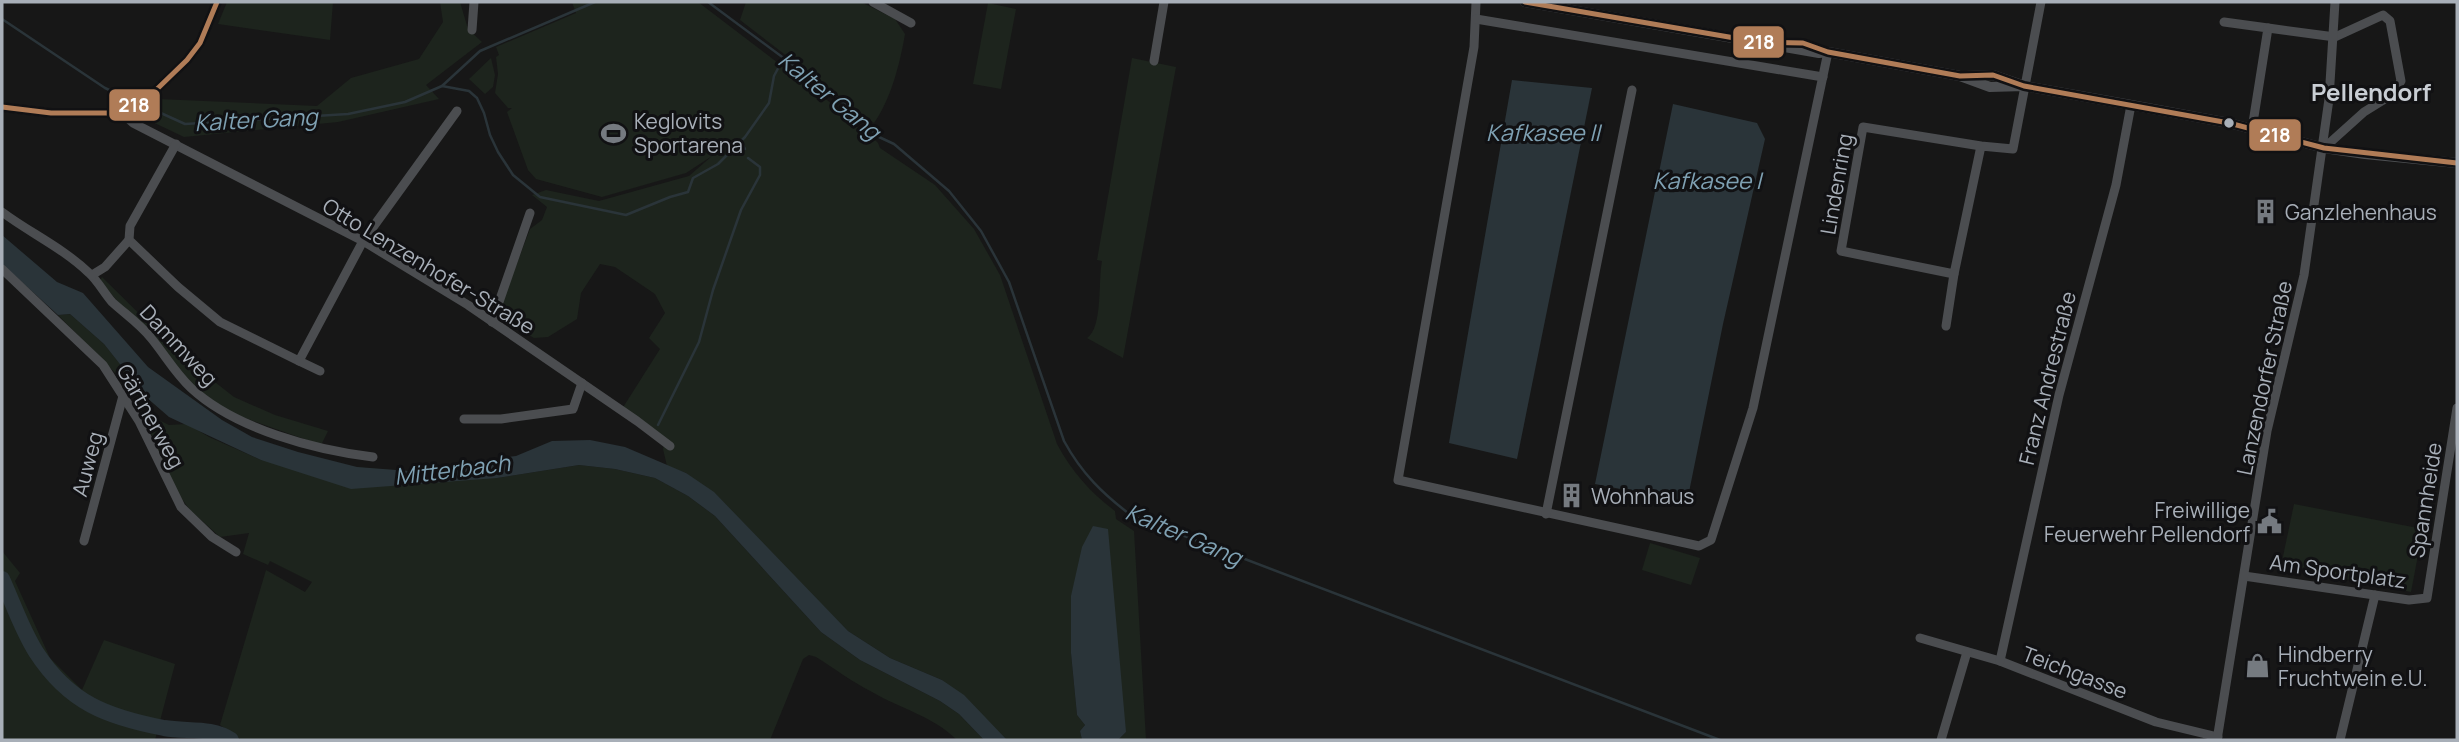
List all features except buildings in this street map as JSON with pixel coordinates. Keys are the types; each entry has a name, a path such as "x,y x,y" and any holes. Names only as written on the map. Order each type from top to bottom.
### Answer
{"main road":[{"path":"1525,2 1960,76 1990,87 2024,86 2131,104 2365,154 2457,163"}],"street":[{"path":"2,107 51,113 122,113 155,90 187,60 200,43 217,2"},
{"path":"472,30 474,2"},
{"path":"873,2 911,23"},
{"path":"1154,61 1164,2"},
{"path":"1476,2 1474,47 1398,480 1699,546 1711,540 1753,408 1828,52"},
{"path":"2024,86 2041,2"},
{"name":"Lanzendorfer Straße","path":"2218,739 2267,431 2304,275 2324,144 2335,37 2335,2"},
{"path":"2224,22 2335,37 2383,15 2390,22 2401,81 2393,94 2364,112 2324,144"},
{"path":"1476,19 1823,77"},
{"path":"2252,129 2267,29"},
{"name":"Lindenring","path":"1955,274 1841,251 1863,127 2013,149 2024,86"},
{"path":"1546,514 1632,90"},
{"name":"Franz Andrestraße","path":"2000,661 2059,395 2116,185 2131,104"},
{"path":"299,361 363,241 457,111"},
{"name":"Otto Lenzenhofer-Straße","path":"122,113 133,123 363,241 492,322 670,446"},
{"path":"92,275 105,267 129,240 130,226 176,144"},
{"path":"1946,326 1981,146"},
{"name":"Dammweg","path":"2,212 43,238 92,275 111,301 150,337 171,367 216,408 245,422 340,453 373,457"},
{"path":"492,322 530,214"},
{"path":"129,240 178,287 220,321 320,371"},
{"name":"Gärtnerweg","path":"2,269 103,365 139,421 181,507 212,537 236,552"},
{"path":"464,419 501,419 537,412 573,410 582,383"},
{"name":"Auweg","path":"84,541 123,396"},
{"name":"Spannheide","path":"2427,597 2457,408"},
{"name":"Am Sportplatz","path":"2244,576 2409,600 2427,597"},
{"path":"2340,740 2375,595"},
{"name":"Teichgasse","path":"1920,638 2000,661 2156,722 2218,739"},
{"path":"1941,740 1967,652"}],"shaded area":[{"path":"227,2 333,2 330,40 218,24"},
{"path":"440,2 460,2 468,29 482,42 426,85 439,99 338,122 184,137 142,117 158,99 317,106 351,78 419,59 443,22"},
{"path":"572,2 698,2 848,116 864,135 870,135 878,143 880,148 935,185 974,229 1000,275 1057,444 1082,481 1115,511 1116,519 1134,531 1146,740 1118,740 1126,732 1071,653 1077,715 1085,725 1080,731 1082,740 1007,740 942,680 890,658 848,631 686,473 667,466 663,449 666,439 622,409 660,349 649,338 665,313 655,294 615,267 600,264 581,293 577,319 548,337 534,338 497,316 530,229 542,220 547,207 532,195 546,190 599,201 689,176 712,156 686,173 602,197 536,179 528,170 507,112 512,108 508,108 495,93 498,74 496,57 499,55 496,47 576,13"},
{"path":"746,2 861,2 895,19 905,34 903,45 890,92 874,123 740,20"},
{"path":"988,3 1016,9 1001,89 973,84"},
{"path":"491,58 495,75 493,87 485,94 469,79"},
{"path":"1132,58 1176,67 1123,358 1087,338 1092,333 1098,314 1102,261 1097,260"},
{"path":"102,277 183,357 234,397 275,415 328,431 321,445 231,413 192,387 100,281"},
{"path":"70,314 104,344 141,390 140,398 58,315"},
{"path":"141,411 169,425 187,424 261,460 497,478 579,465 615,469 655,478 688,496 715,516 821,632 860,660 940,701 959,714 984,740 957,740 938,725 883,698 809,655 803,659 770,740 242,740 220,725 266,570 305,592 312,582 270,561 268,565 243,554 249,533 220,537 190,510 176,491"},
{"path":"2294,504 2423,529 2411,592 2281,566"},
{"path":"1650,543 1700,558 1691,585 1642,570"},
{"path":"2,551 20,573 15,581 50,658 82,690 104,640 175,664 155,740 2,740"}],"water":[{"name":"Kafkasee II","path":"1512,80 1592,88 1517,459 1449,443"},
{"name":"Kafkasee I","path":"1673,104 1757,123 1765,139 1723,324 1687,502 1595,484"},
{"name":"Mitterbach","path":"2,235 57,282 83,293 148,367 222,420 252,437 357,467 409,471 516,456 552,441 590,440 625,447 686,473 714,492 848,631 890,658 942,680 964,695 1007,740 984,740 959,714 940,701 860,660 821,632 715,516 688,496 655,478 615,469 579,465 497,478 351,489 261,460 169,417 146,397 104,344 70,314 58,315 2,264"},
{"path":"1093,526 1108,529 1126,732 1118,740 1082,740 1080,731 1085,725 1077,715 1071,653 1071,596 1082,547"}],"waterway":[{"name":"Kalter Gang","path":"141,104 185,124 348,114 405,102 442,86 480,51 595,2"},
{"name":"Kalter Gang","path":"708,2 839,99 879,137 894,144 949,191 981,231 1009,282 1064,441 1094,483 1132,516 1720,740"},
{"name":"Kalter Gang","path":"2,19 105,88 135,102"},
{"path":"442,86 469,91 477,98 498,152 513,175 540,197 626,215 688,192 693,178 718,164 745,137 769,103 774,76 784,57"},
{"path":"741,141 745,149"},
{"path":"658,425 699,342 713,290 741,210 760,175 760,167 748,158"},
{"path":"2,579 36,652 62,684 76,696 107,713 125,719 164,728 215,733 231,740"}],"transit line":[{"name":"218","path":"2,107 51,113 122,113 155,91 187,60 200,43 217,2"},
{"name":"218","path":"1525,2 1758,42 1803,43 1828,52 1960,76 1993,75 2024,86 2229,123 2324,148 2457,163"}],"place":[{"name":"Keglovits Sportarena","path":"614,133"},
{"name":"Ganzlehenhaus","path":"2265,212"},
{"name":"Wohnhaus","path":"1571,496"},
{"name":"Freiwillige Feuerwehr Pellendorf","path":"2270,522"},
{"name":"Hindberry Fruchtwein e.U.","path":"2258,666"}],"district":[{"name":"Pellendorf","path":"2371,91"}]}
